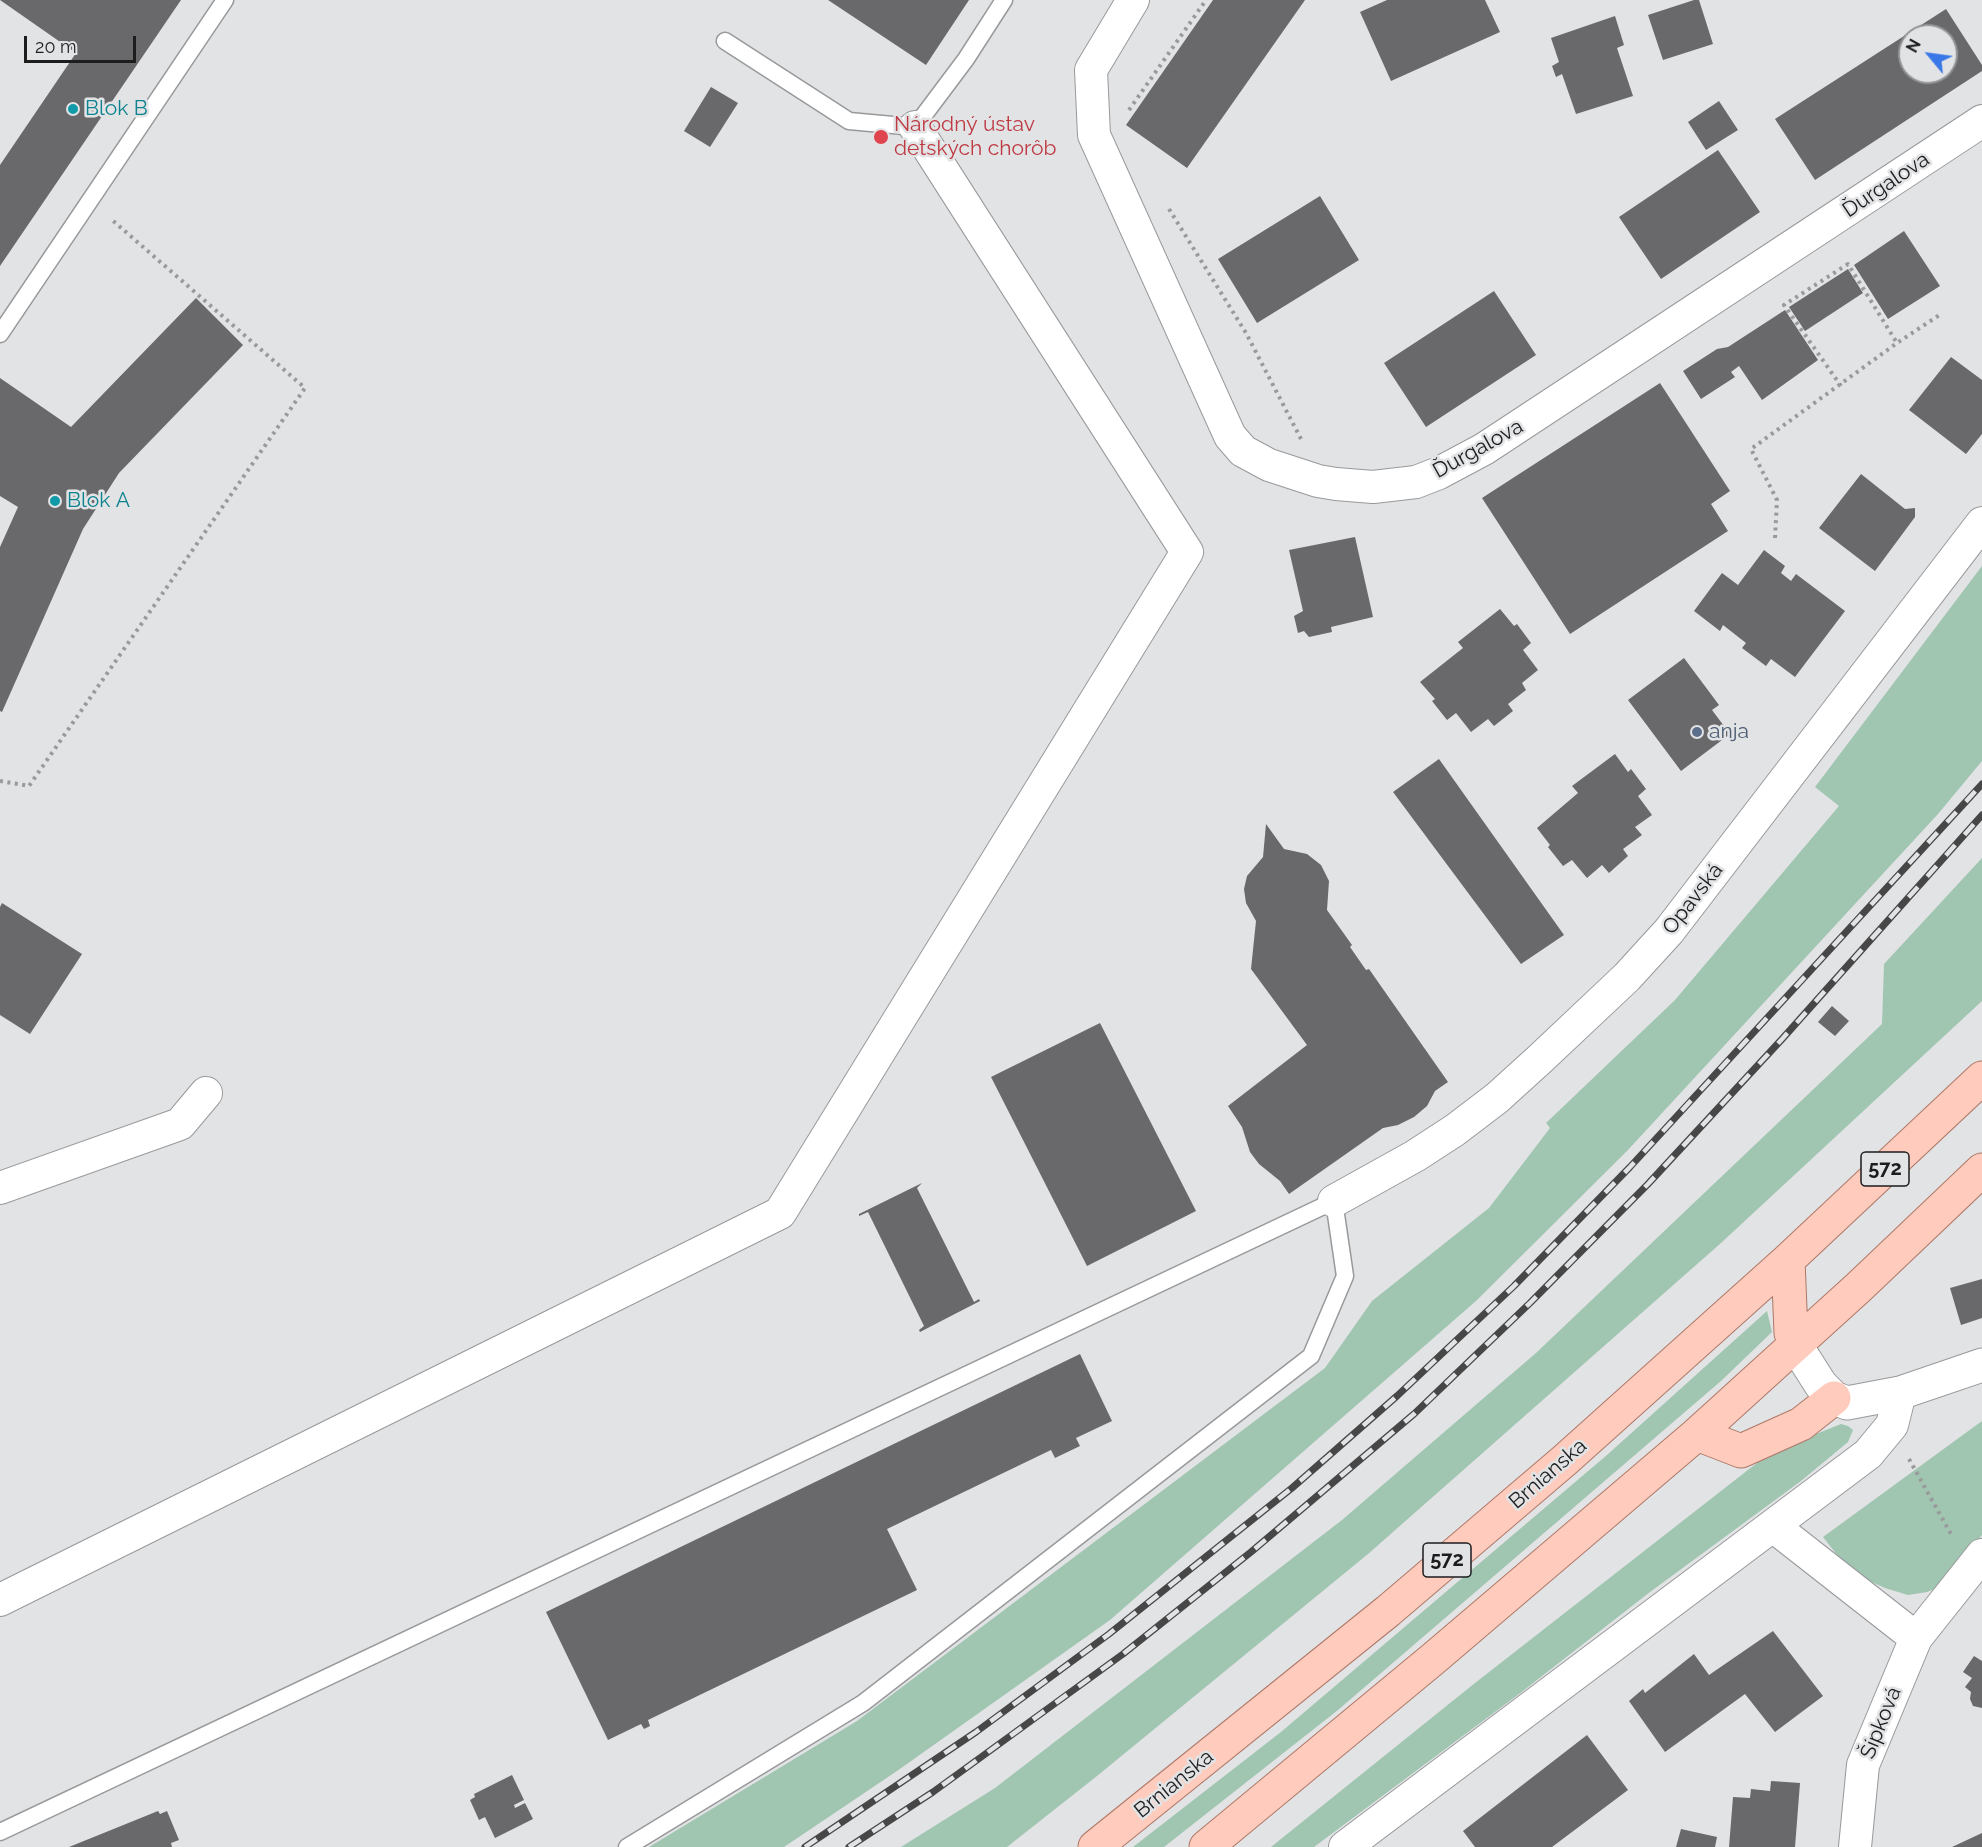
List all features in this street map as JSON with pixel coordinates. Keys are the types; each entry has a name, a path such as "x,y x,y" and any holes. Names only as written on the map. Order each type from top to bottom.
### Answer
{"main road":[{"name":"Brnianska","path":"1095,1847 1388,1611 1565,1460 1788,1260 1982,1078"},
{"path":"1206,1847 1442,1651 1697,1434 1859,1287 1982,1170"},
{"path":"1788,1260 1791,1333 1795,1344"},
{"path":"1697,1434 1741,1451 1801,1424 1834,1398"}],"street":[{"name":"Ďurgalova","path":"1133,0 1091,70 1094,135 1230,436 1243,451 1269,465 1294,474 1336,484 1373,487 1416,482 1484,449 1982,121"},
{"path":"0,1600 780,1214 1187,552 915,127"},
{"name":"Opavská","path":"1334,1201 1415,1156 1472,1117 1540,1059 1627,977 1669,931 1982,523"},
{"path":"0,1188 180,1124 206,1093"},
{"path":"1795,1344 1821,1385 1834,1398 1846,1403 1900,1393 1982,1365"},
{"path":"1345,1847 1868,1454 1892,1425 1900,1393"},
{"path":"1773,1526 1916,1638"},
{"name":"Šípková","path":"1855,1847 1863,1765 1916,1638 1977,1562"}],"lane":[{"path":"0,334 225,0"},
{"path":"725,41 849,121 915,127 966,60 1004,0"},
{"path":"0,1832 1334,1201 1345,1276 1311,1356 863,1703 627,1847"}],"path":[{"path":"1126,115 1206,0"},
{"path":"0,781 28,786 305,388 90,201"},
{"path":"1167,205 1246,333 1304,445"},
{"path":"1841,386 1784,305 1848,264 1897,343"},
{"path":"1775,538 1777,500 1751,449 1841,386 1897,343 1941,314"},
{"path":"1908,1449 1910,1461 1977,1562"}],"green space":[{"path":"1982,566 1982,761 1938,814 1627,1151 1476,1301 1110,1620 897,1771 784,1847 649,1847 857,1721 1325,1368 1372,1301 1489,1208 1550,1128 1546,1123 1675,1000 1839,806 1815,787"},
{"path":"1982,858 1982,1001 1721,1243 1368,1554 1007,1847 901,1847 995,1788 1342,1520 1536,1353 1882,1024 1884,964"},
{"path":"1767,1311 1772,1332 1721,1381 1338,1710 1164,1847 1133,1847 1281,1732 1607,1455"},
{"path":"1982,1421 1982,1535 1937,1588 1908,1595 1885,1588 1863,1578 1838,1556 1823,1537"},
{"path":"1841,1424 1853,1430 1848,1442 1801,1481 1650,1592 1519,1694 1314,1847 1271,1847 1475,1683 1771,1452"}],"building":[{"name":"Blok B","path":"0,0 181,0 0,266 0,165 76,53"},
{"path":"828,0 969,0 926,65"},
{"path":"1213,0 1305,0 1187,168 1126,125"},
{"path":"1387,0 1485,0 1500,32 1391,81 1360,12"},
{"path":"1699,0 1713,44 1663,60 1648,15"},
{"path":"1946,9 1956,24 1923,24"},
{"path":"1615,16 1624,45 1617,48 1633,96 1576,114 1562,74 1556,77 1552,66 1559,62 1551,38"},
{"path":"1958,28 1982,65 1982,71 1815,180 1775,119 1898,40 1898,84 1958,84"},
{"path":"711,87 738,103 710,147 684,131"},
{"path":"1719,101 1738,130 1706,150 1688,122"},
{"path":"1718,150 1760,212 1661,279 1619,217"},
{"path":"1320,196 1359,260 1257,323 1218,259"},
{"path":"1904,231 1940,286 1888,319 1854,265"},
{"path":"1848,269 1863,293 1805,331 1789,307"},
{"path":"1494,291 1536,355 1426,427 1384,363"},
{"name":"Blok A","path":"196,298 243,345 119,473 83,529 2,712 0,711 0,547 18,507 0,496 0,378 71,427"},
{"path":"1785,310 1818,360 1762,400 1739,366 1731,372 1735,377 1701,399 1683,371 1717,349 1728,347"},
{"path":"1951,357 1982,380 1982,434 1966,454 1909,410"},
{"path":"1660,383 1730,491 1711,504 1728,531 1570,634 1482,498"},
{"path":"1861,474 1905,509 1915,508 1915,517 1875,571 1819,528"},
{"path":"1355,537 1373,617 1331,627 1332,632 1309,637 1304,631 1298,633 1294,616 1303,611 1289,550"},
{"path":"1764,550 1785,566 1781,573 1791,581 1796,574 1845,611 1795,677 1771,659 1766,666 1742,648 1746,643 1723,625 1720,631 1694,611 1722,573 1738,585"},
{"path":"1500,609 1514,626 1517,624 1531,643 1523,650 1538,670 1522,683 1526,690 1508,704 1513,711 1494,726 1488,719 1471,732 1456,713 1447,720 1432,701 1435,699 1420,682 1463,648 1458,642"},
{"path":"1684,658 1719,705 1712,710 1730,734 1681,771 1628,700"},
{"path":"1615,754 1628,772 1631,769 1646,789 1638,796 1652,815 1635,827 1642,835 1623,849 1628,856 1609,873 1602,865 1587,878 1572,860 1563,866 1537,828 1578,793 1572,786"},
{"path":"1439,759 1564,935 1521,964 1393,792"},
{"path":"1266,824 1284,849 1307,854 1321,865 1329,881 1327,910 1352,945 1350,947 1366,970 1369,969 1448,1082 1435,1091 1427,1106 1414,1117 1398,1125 1383,1128 1289,1194 1280,1181 1259,1164 1250,1152 1242,1127 1228,1106 1307,1045 1251,969 1256,921 1246,903 1244,889 1247,876 1263,857"},
{"path":"2,903 82,954 30,1034 0,1015 0,907"},
{"path":"1832,1006 1849,1021 1835,1036 1818,1022"},
{"path":"1100,1023 1196,1211 1087,1266 991,1077"},
{"path":"922,1183 917,1188 974,1302 979,1299 980,1301 920,1332 919,1330 924,1326 868,1212 859,1216 859,1214"},
{"path":"1982,1279 1982,1318 1961,1325 1950,1288"},
{"path":"1080,1354 1112,1421 1076,1438 1080,1446 1055,1458 1051,1450 887,1529 917,1590 648,1720 650,1726 644,1729 641,1724 608,1740 546,1612"},
{"path":"1773,1631 1823,1696 1775,1732 1745,1694 1665,1752 1629,1701 1643,1689 1645,1693 1694,1654 1709,1675"},
{"path":"1974,1656 1982,1661 1982,1708 1973,1706 1970,1699 1971,1692 1965,1687 1972,1678 1963,1672"},
{"path":"1587,1735 1628,1790 1552,1847 1475,1847 1463,1831"},
{"path":"512,1775 524,1800 514,1805 515,1808 525,1803 533,1819 495,1838 485,1817 479,1820 470,1800 475,1797 474,1794"},
{"path":"1771,1781 1800,1783 1795,1847 1729,1847 1733,1797 1750,1798 1751,1789 1770,1791"},
{"path":"158,1811 160,1814 167,1811 179,1840 171,1843 172,1847 69,1847"},
{"path":"1681,1829 1717,1837 1715,1847 1676,1847"},
{"path":"1982,1833 1982,1847 1952,1847"}],"railway":[{"path":"805,1847 976,1732 1109,1634 1292,1488 1397,1396 1514,1286 1630,1167 1982,784"},
{"path":"849,1847 933,1792 1123,1654 1251,1552 1414,1414 1530,1303 1648,1184 1783,1038 1982,815"}],"place":[{"name":"Blok B","path":"73,109"},
{"name":"Národný ústav detských chorôb","path":"881,137"},
{"name":"Blok A","path":"55,501"},
{"name":"anja","path":"1697,732"}]}
